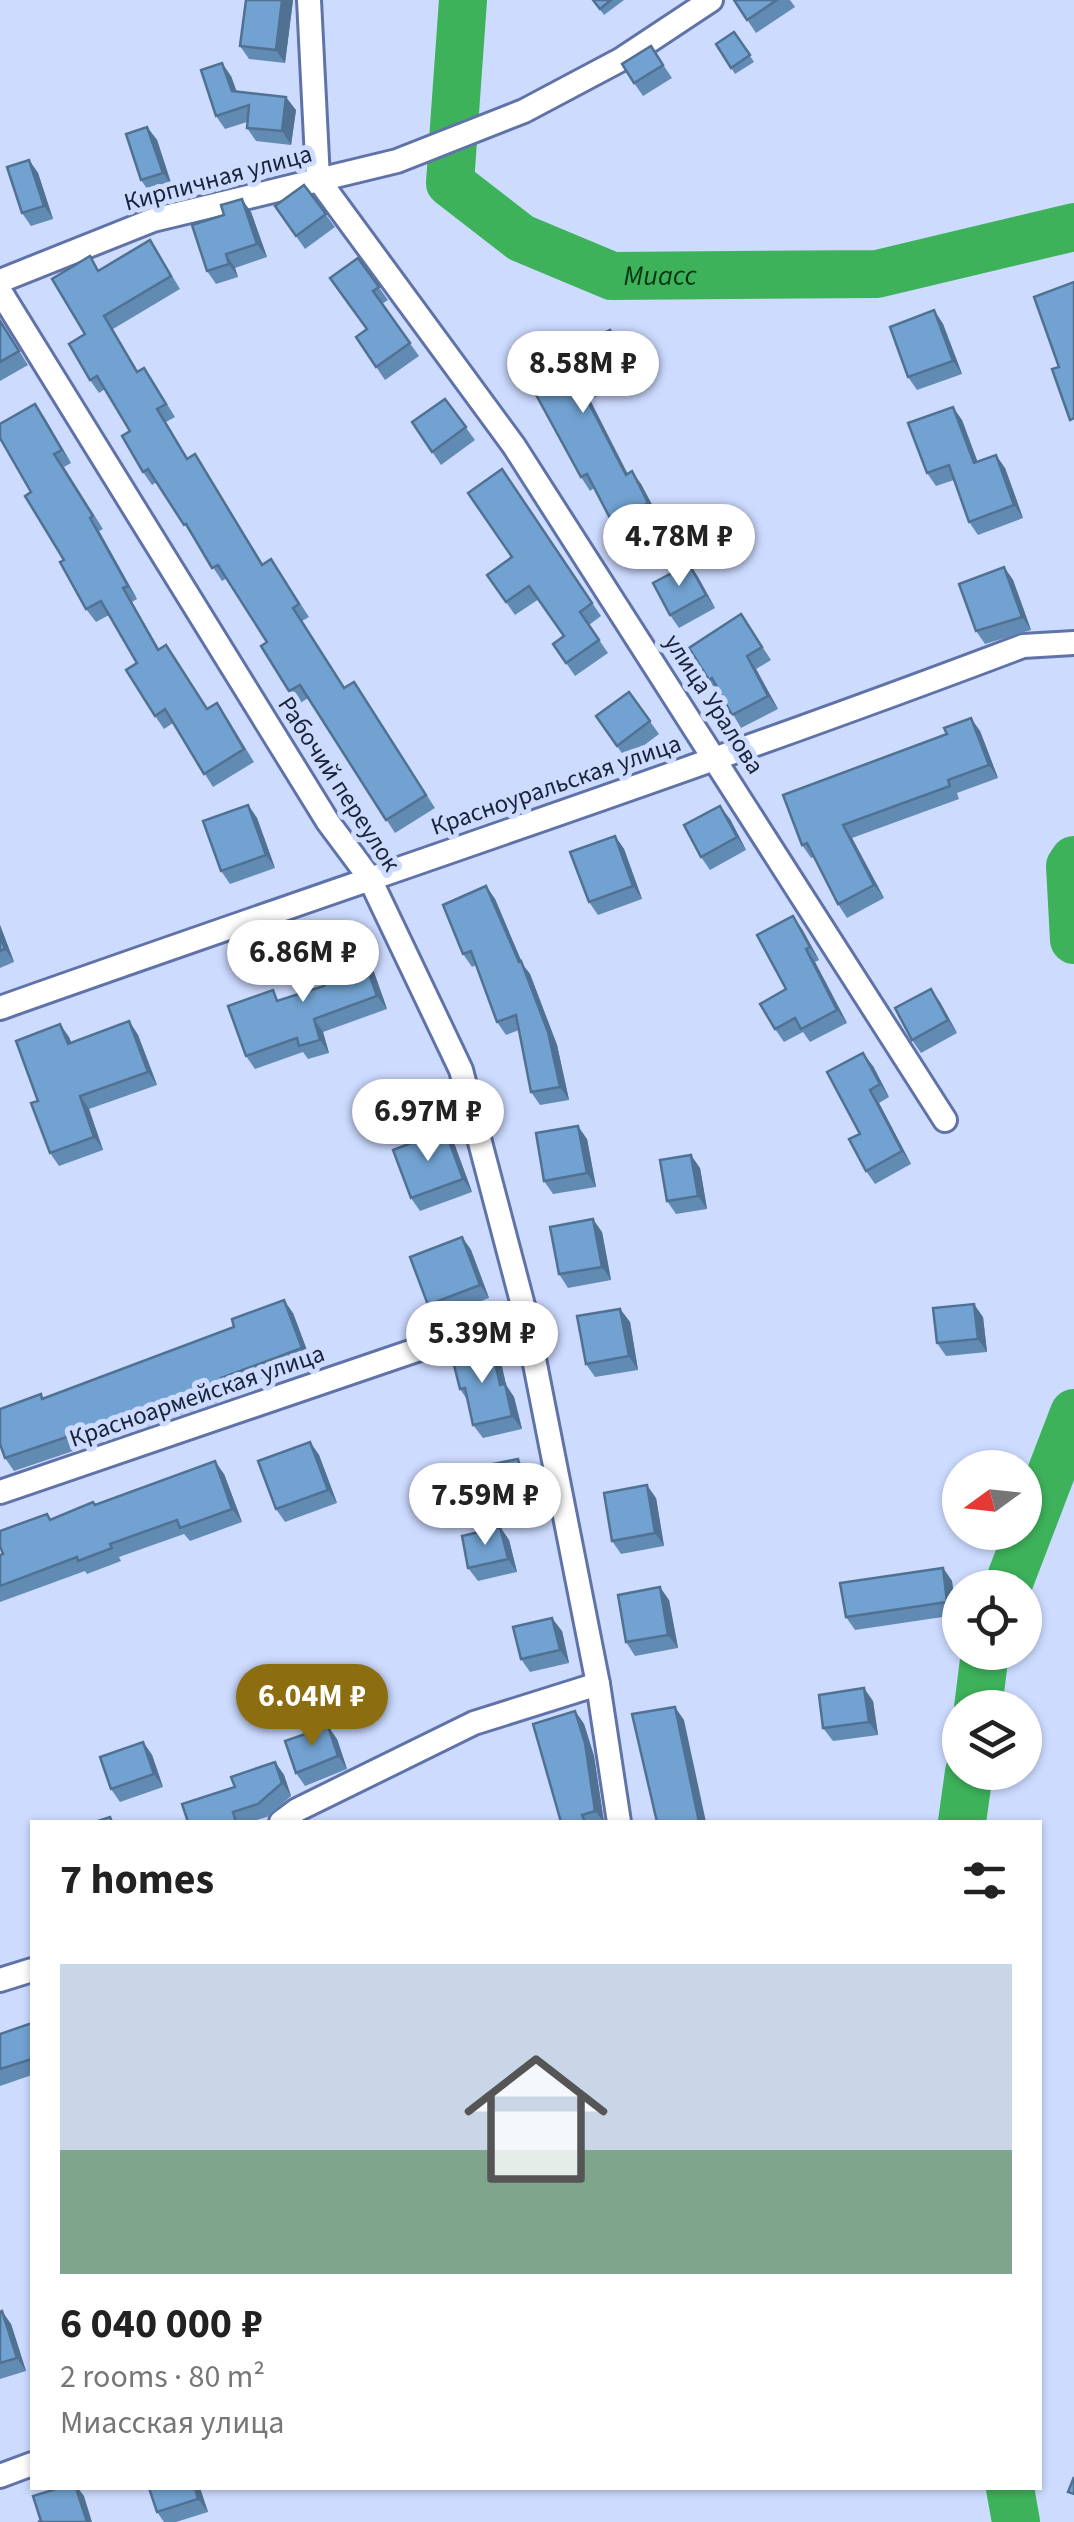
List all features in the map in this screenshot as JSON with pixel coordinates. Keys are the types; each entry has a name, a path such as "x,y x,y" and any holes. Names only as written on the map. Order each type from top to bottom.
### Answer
{"street":[{"path":"309,0 318,179"},
{"name":"Кирпичная улица","path":"0,281 152,220 397,161 524,112 622,59 711,0"},
{"name":"улица Уралова","path":"318,179 514,446 946,1120"},
{"name":"Рабочий переулок","path":"0,291 328,822 368,877 461,1070 526,1313 598,1684 619,1820"},
{"name":"Красноуральская улица","path":"0,1008 368,877 718,760 1023,646 1074,642"},
{"name":"Красноармейская улица","path":"0,1492 526,1313"},
{"path":"284,1820 296,1810 474,1723 598,1684"},
{"path":"0,1980 30,1971"},
{"path":"0,2476 30,2465"}],"building":[{"path":"246,0 282,0 276,50 240,46"},
{"path":"593,0 611,0 600,9"},
{"path":"734,0 777,0 747,20"},
{"path":"734,32 750,55 731,68 716,44"},
{"path":"651,46 663,65 634,83 622,64"},
{"path":"222,63 232,91 286,97 282,131 247,128 249,105 216,116 201,70"},
{"path":"147,127 163,173 141,180 126,134"},
{"path":"29,160 44,206 22,213 7,167"},
{"path":"304,185 326,214 296,236 275,206"},
{"path":"242,199 257,244 226,254 229,264 207,271 192,225 224,215 221,205"},
{"path":"150,240 171,276 104,316 137,372 144,368 166,404 157,409 187,459 195,454 262,565 271,559 299,604 293,608 344,688 354,682 426,795 386,820 300,685 289,691 261,646 267,642 218,565 212,568 148,469 143,472 122,436 130,431 97,376 90,380 69,344 85,334 52,279 90,256 98,271"},
{"path":"358,258 379,287 373,291 410,343 376,367 356,337 367,329 330,278"},
{"path":"1074,282 1074,418 1070,420 1052,369 1059,367 1034,297"},
{"path":"934,310 953,361 908,377 890,327"},
{"path":"0,321 19,351 0,362"},
{"path":"610,330 627,362 580,386 626,475 632,471 648,503 612,522 587,474 581,477 516,358 552,338 561,356"},
{"path":"445,399 466,427 432,452 412,422"},
{"path":"35,404 62,450 54,454 93,516 90,518 128,586 123,588 158,650 166,645 207,709 217,703 244,749 204,774 165,709 155,716 126,670 137,663 101,601 86,609 60,562 64,560 25,496 31,492 0,438 0,424"},
{"path":"953,407 974,463 996,455 1014,505 969,522 949,465 927,473 908,423"},
{"path":"502,469 592,603 580,612 599,640 566,663 553,644 564,636 529,586 506,602 487,575 512,557 468,493"},
{"path":"689,564 706,595 670,615 653,583"},
{"path":"1004,567 1022,617 976,631 959,584"},
{"path":"741,614 762,647 747,656 768,696 732,715 712,678 709,680 689,648"},
{"path":"629,692 650,721 617,746 596,716"},
{"path":"971,718 989,765 948,780 950,786 843,825 874,885 838,904 807,843 802,845 783,795 947,734 944,728"},
{"path":"248,805 266,855 221,871 203,821"},
{"path":"720,806 737,837 701,857 684,825"},
{"path":"615,836 633,886 589,902 570,852"},
{"path":"486,886 548,1032 560,1087 531,1092 516,1015 497,1022 471,951 463,954 443,905"},
{"path":"793,916 837,1010 801,1029 795,1018 775,1029 760,1004 786,989 757,935"},
{"path":"359,945 377,996 314,1019 320,1040 299,1046 297,1038 246,1056 228,1006 273,990 277,1001 324,986 315,962"},
{"path":"931,989 948,1020 912,1040 895,1008"},
{"path":"129,1021 148,1072 80,1096 94,1137 50,1153 31,1103 38,1101 16,1041 60,1024 68,1044"},
{"path":"863,1053 880,1084 870,1090 902,1151 866,1171 849,1139 860,1134 827,1072"},
{"path":"578,1126 587,1173 544,1181 536,1133"},
{"path":"445,1130 463,1179 411,1198 393,1150"},
{"path":"691,1155 698,1196 667,1201 660,1160"},
{"path":"593,1219 602,1267 559,1274 550,1227"},
{"path":"462,1237 480,1285 428,1305 410,1257"},
{"path":"284,1300 302,1348 221,1378 223,1384 5,1458 0,1444 0,1409 41,1394 42,1399 234,1327 232,1319"},
{"path":"974,1304 978,1339 937,1343 933,1308"},
{"path":"620,1309 629,1356 586,1364 577,1316"},
{"path":"492,1348 512,1416 473,1425 465,1388 460,1389 452,1357"},
{"path":"310,1442 328,1490 276,1509 258,1461"},
{"path":"518,1459 525,1491 486,1499 479,1467"},
{"path":"215,1461 232,1509 180,1528 177,1520 110,1544 112,1548 78,1561 77,1557 0,1586 0,1531 47,1514 50,1520"},
{"path":"647,1485 655,1533 612,1541 604,1493"},
{"path":"500,1527 508,1559 468,1568 462,1536"},
{"path":"943,1568 942,1603 846,1617 840,1583"},
{"path":"660,1587 668,1635 626,1642 618,1595"},
{"path":"552,1618 560,1650 521,1659 513,1627"},
{"path":"864,1688 869,1722 823,1728 819,1695"},
{"path":"675,1707 699,1820 657,1820 632,1714"},
{"path":"575,1711 585,1743 595,1811 582,1815 584,1820 560,1820 533,1724"},
{"path":"328,1726 338,1756 296,1773 285,1741"},
{"path":"143,1742 154,1774 111,1789 100,1757"},
{"path":"275,1762 282,1783 258,1804 233,1812 235,1820 187,1820 182,1804 235,1787 231,1777"},
{"path":"30,2024 30,2060 0,2069 0,2034"},
{"path":"0,2312 17,2358 0,2363"},
{"path":"52,2490 77,2490 87,2522 38,2522 41,2521 33,2496"},
{"path":"150,2490 196,2490 198,2499 157,2512"}],"waterway":[{"name":"Миасс","path":"463,0 450,183 521,238 612,276 877,274 1074,227"},
{"name":"Миасс","path":"1074,860 1070,866 1074,940"},
{"name":"Миасс","path":"1014,1570 1074,1413"},
{"name":"Миасс","path":"980,1690 983,1670"},
{"name":"Миасс","path":"962,1820 966,1790"},
{"name":"Миасс","path":"1010,2490 1016,2522"}]}
